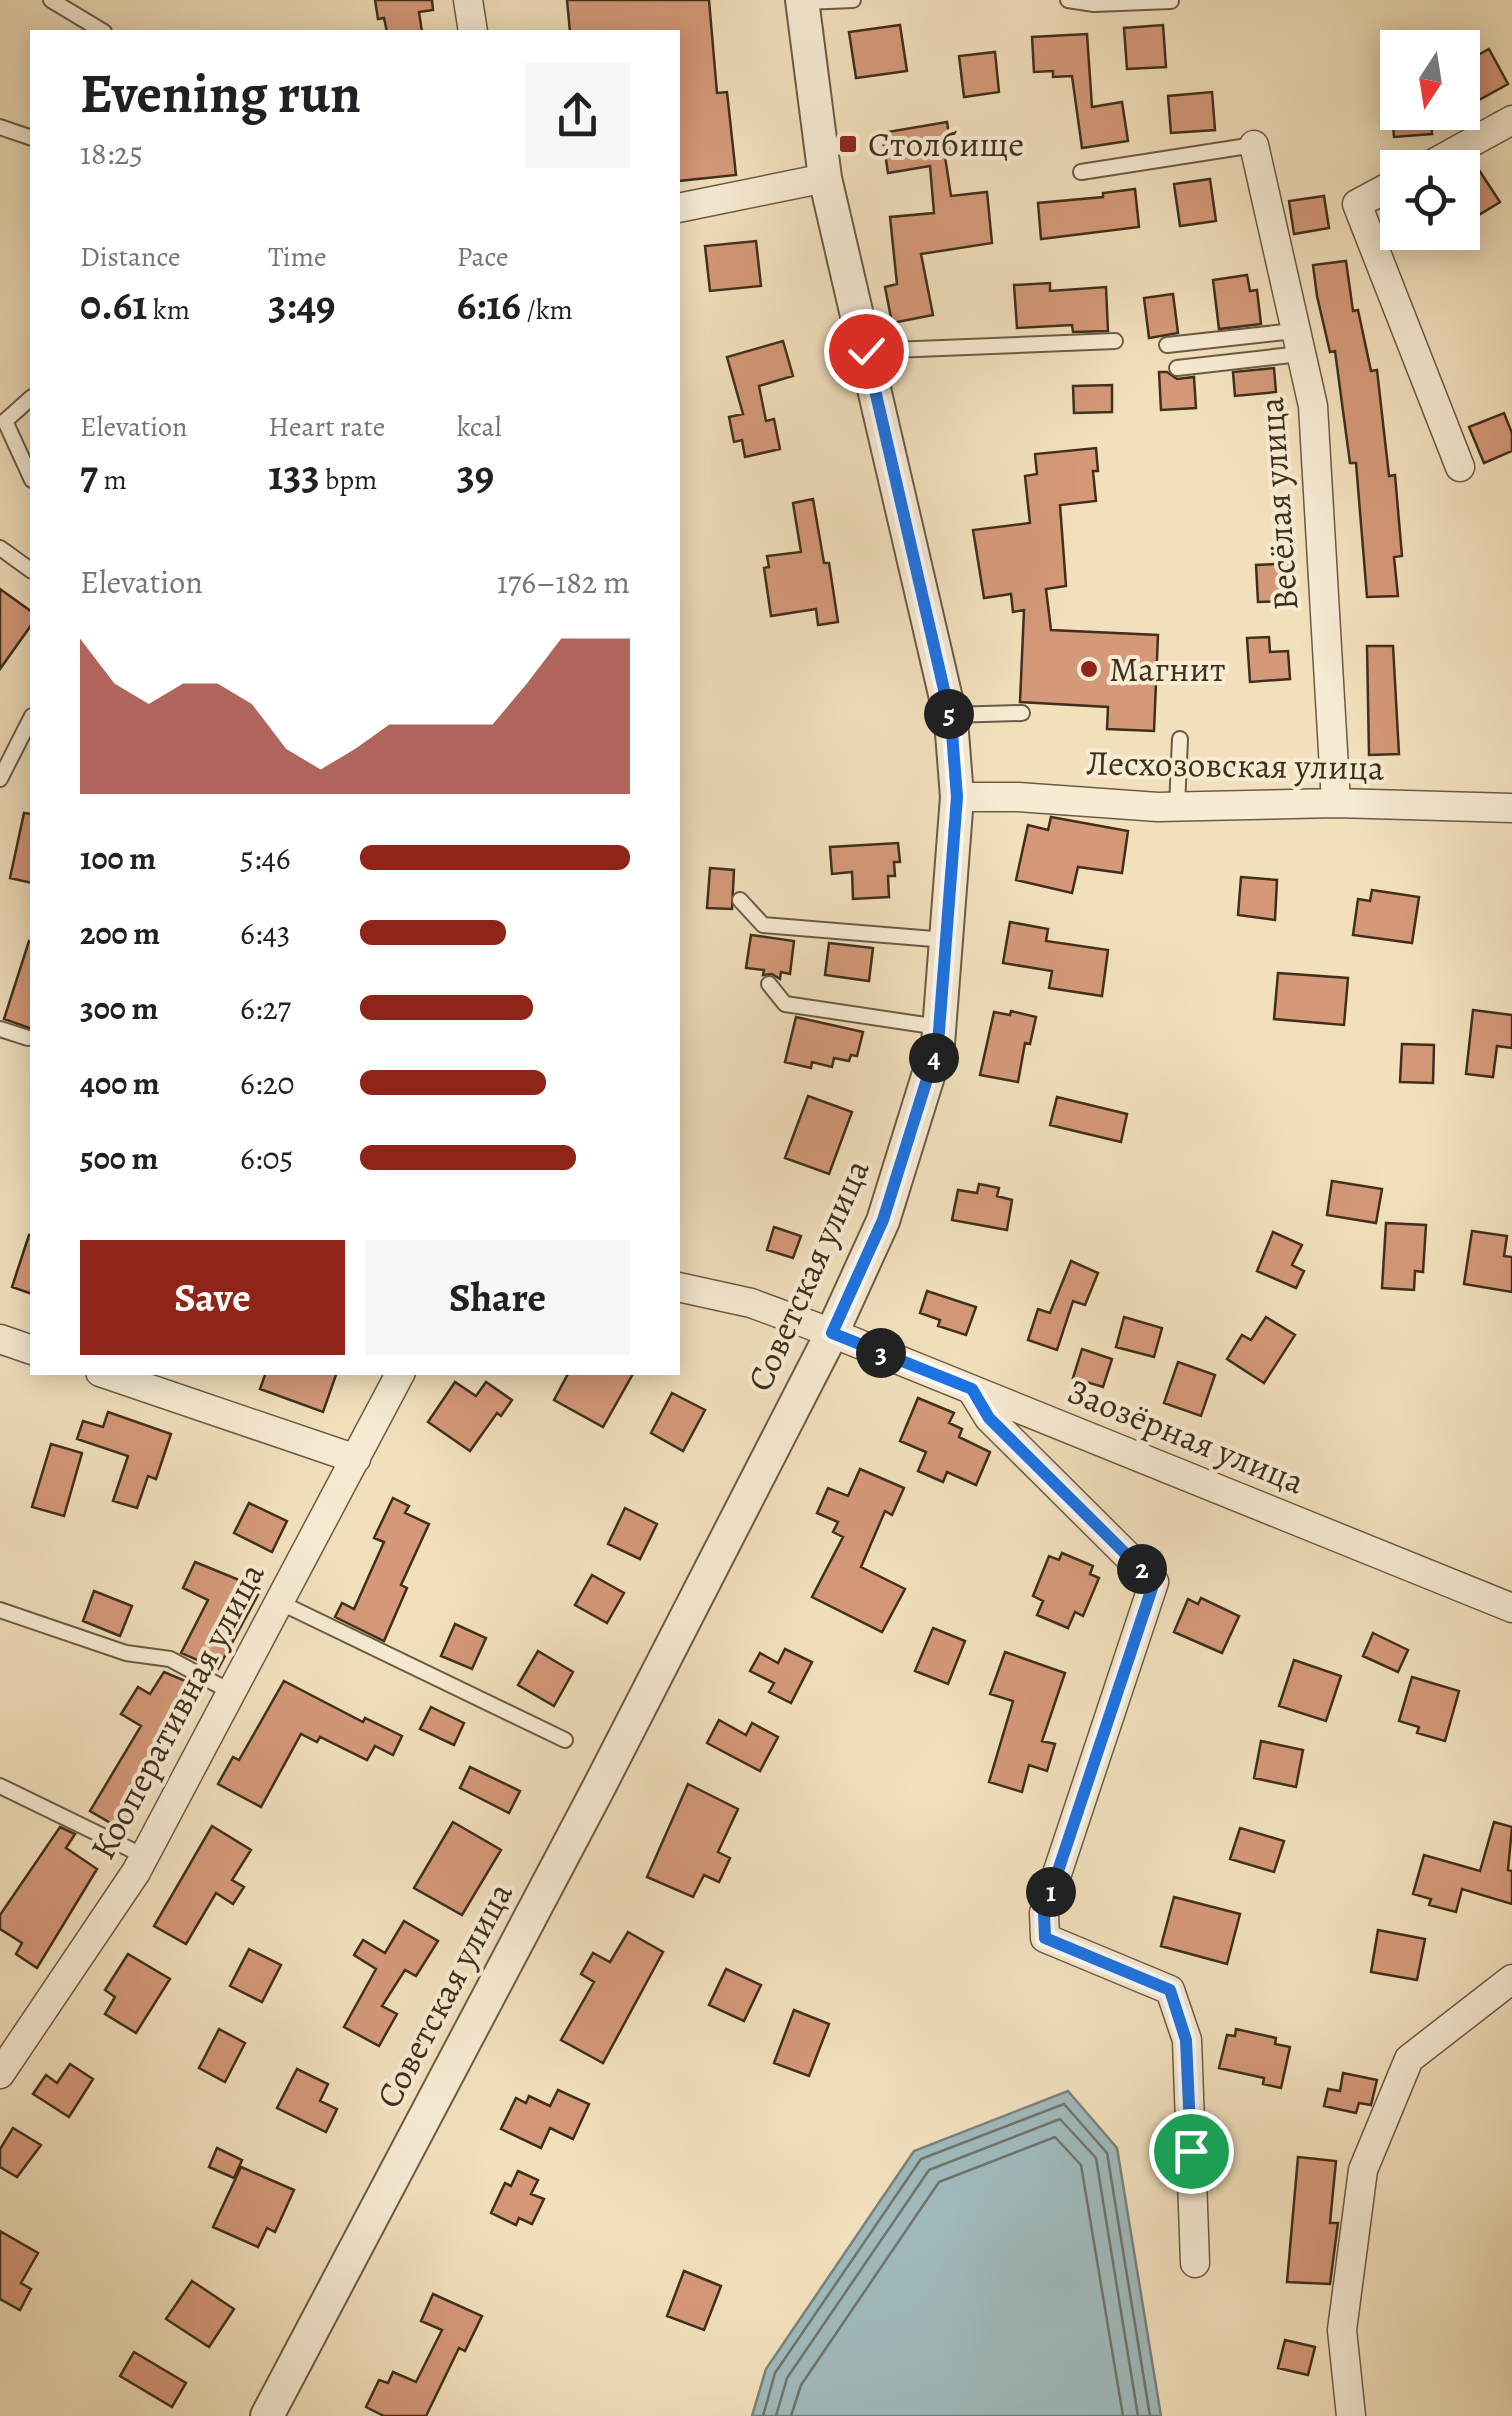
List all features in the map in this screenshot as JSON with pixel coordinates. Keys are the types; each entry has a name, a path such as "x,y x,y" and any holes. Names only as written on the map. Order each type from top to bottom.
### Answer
{"street":[{"path":"468,0 474,30"},
{"name":"Советская улица","path":"267,2416 598,1789 832,1333 883,1220 938,1044 957,789 951,726 825,178 802,1"},
{"path":"1458,150 1512,120"},
{"name":"Весёлая улица","path":"1254,145 1313,406 1336,803"},
{"path":"680,208 825,178"},
{"path":"1380,192 1357,204 1460,468"},
{"name":"Лесхозовская улица","path":"957,789 1512,808"},
{"name":"Заозёрная улица","path":"680,1287 750,1303 832,1333 1512,1608"},
{"path":"0,1339 30,1349"},
{"path":"109,1375 356,1458"},
{"name":"Кооперативная улица","path":"0,2074 144,1856 399,1375"},
{"path":"972,1389 989,1418 1154,1582 1044,1913 1044,1926 1045,1938 1170,1990 1186,2040 1195,2263"},
{"path":"1351,2416 1342,2330 1363,2170 1410,2059 1512,1980"}],"lane":[{"path":"52,0 101,30"},
{"path":"802,1 853,0"},
{"path":"1068,0 1094,4 1171,1"},
{"path":"0,127 30,137"},
{"path":"1081,172 1254,145"},
{"path":"866,351 1115,341"},
{"path":"1167,346 1297,342"},
{"path":"1178,368 1297,342"},
{"path":"30,399 5,421 30,476"},
{"path":"0,548 30,570"},
{"path":"951,726 1022,713"},
{"path":"0,780 30,720"},
{"path":"1178,796 1180,738"},
{"path":"740,900 763,926 946,940"},
{"path":"769,984 785,1004 939,1027"},
{"path":"0,1029 28,1038"},
{"path":"279,1602 565,1740"},
{"path":"0,1610 126,1653 170,1659 233,1693"},
{"path":"0,1786 144,1856"}],"water":[{"path":"1068,2091 1117,2148 1161,2416 752,2416 766,2369 914,2151"}],"building":[{"path":"375,0 432,0 433,10 419,12 422,30 387,30 384,18 378,19"},
{"path":"567,0 709,0 717,93 727,92 736,175 680,181 680,30 570,30"},
{"path":"900,25 907,71 856,78 849,32"},
{"path":"1163,25 1166,67 1127,69 1124,28"},
{"path":"1087,34 1092,107 1122,102 1128,141 1082,148 1072,76 1034,72 1032,37"},
{"path":"1489,49 1508,84 1480,99 1480,54"},
{"path":"995,52 999,92 964,97 959,56"},
{"path":"1212,92 1215,130 1171,133 1168,96"},
{"path":"947,122 951,149 944,150 951,196 987,192 992,243 921,254 933,315 892,323 885,287 897,284 890,217 934,213 930,166 888,173 882,133"},
{"path":"1393,130 1432,130 1432,134 1394,137"},
{"path":"1480,172 1500,202 1480,214"},
{"path":"1210,179 1216,221 1180,226 1174,184"},
{"path":"1135,189 1139,227 1041,239 1038,203 1103,197 1103,193"},
{"path":"1324,196 1329,228 1294,234 1289,201"},
{"path":"756,241 761,286 710,291 705,246"},
{"path":"1346,261 1353,311 1358,310 1371,371 1377,370 1389,476 1395,475 1402,556 1394,557 1398,596 1367,597 1356,463 1350,463 1335,351 1330,352 1317,296 1313,265"},
{"path":"1247,275 1250,291 1257,290 1261,324 1219,329 1213,280"},
{"path":"1050,283 1050,291 1106,287 1108,331 1073,332 1072,325 1017,328 1014,285"},
{"path":"1173,294 1178,333 1149,338 1144,298"},
{"path":"783,341 793,376 759,386 766,421 774,419 780,449 745,457 742,440 734,442 729,417 743,414 727,357"},
{"path":"1274,368 1276,392 1235,396 1233,372"},
{"path":"1159,372 1177,379 1194,377 1196,408 1161,410"},
{"path":"1112,385 1112,412 1074,413 1073,386"},
{"path":"1504,413 1512,433 1512,451 1484,463 1469,427"},
{"path":"1096,448 1096,501 1060,505 1066,586 1046,589 1051,630 1158,635 1154,731 1107,729 1108,707 1020,702 1024,610 1013,612 1011,594 984,598 973,530 1030,523 1025,476 1037,474 1035,454"},
{"path":"813,499 838,622 818,625 816,609 771,616 764,568 769,567 767,556 801,552 793,503"},
{"path":"1293,563 1295,601 1258,602 1256,565"},
{"path":"0,589 30,611 30,627 0,669"},
{"path":"1269,637 1270,652 1288,651 1290,679 1250,682 1247,638"},
{"path":"1367,646 1393,646 1399,754 1369,755"},
{"path":"24,813 30,814 30,883 10,878"},
{"path":"1051,817 1128,831 1122,873 1078,867 1072,893 1016,880 1028,825 1048,830"},
{"path":"898,843 900,862 894,862 895,876 888,876 889,897 853,899 852,872 832,874 830,847"},
{"path":"710,868 734,870 732,909 707,908"},
{"path":"1241,877 1277,880 1275,920 1238,915"},
{"path":"1372,890 1419,897 1412,943 1353,935 1358,899 1370,901"},
{"path":"1010,922 1048,929 1046,941 1108,950 1102,996 1049,988 1052,971 1003,963"},
{"path":"751,935 794,941 790,974 781,972 780,979 772,974 763,975 764,970 746,968"},
{"path":"29,941 30,1028 4,1019"},
{"path":"829,943 873,948 869,981 825,975"},
{"path":"1278,973 1348,978 1344,1025 1274,1019"},
{"path":"1473,1010 1512,1015 1512,1048 1497,1046 1493,1077 1466,1074"},
{"path":"1011,1011 1036,1017 1030,1044 1025,1043 1018,1082 980,1075 994,1012 1010,1015"},
{"path":"796,1017 863,1032 857,1056 851,1055 849,1061 834,1058 832,1067 812,1062 811,1068 785,1062"},
{"path":"1402,1044 1434,1045 1433,1083 1400,1082"},
{"path":"808,1096 852,1112 829,1174 785,1158"},
{"path":"1057,1097 1127,1114 1121,1142 1050,1125"},
{"path":"1332,1181 1382,1189 1376,1223 1327,1215"},
{"path":"979,1184 999,1188 997,1196 1012,1200 1007,1230 952,1220 958,1190 977,1193"},
{"path":"1386,1223 1426,1225 1423,1272 1415,1271 1414,1290 1382,1288"},
{"path":"774,1227 801,1236 793,1258 767,1250"},
{"path":"1472,1231 1507,1236 1504,1256 1512,1257 1512,1292 1464,1284"},
{"path":"1273,1232 1302,1245 1292,1265 1304,1271 1296,1288 1257,1271"},
{"path":"29,1235 30,1235 30,1293 12,1287"},
{"path":"1071,1261 1098,1273 1085,1305 1073,1301 1057,1350 1028,1340 1038,1309 1050,1313"},
{"path":"927,1291 976,1307 966,1335 938,1326 940,1320 920,1313"},
{"path":"1124,1317 1162,1328 1154,1357 1116,1347"},
{"path":"1266,1317 1295,1335 1264,1383 1227,1359 1242,1335 1251,1340"},
{"path":"1082,1349 1112,1359 1103,1387 1073,1378"},
{"path":"1178,1362 1215,1375 1201,1416 1164,1403"},
{"path":"265,1375 336,1375 323,1412 260,1389"},
{"path":"567,1375 632,1375 603,1427 554,1400"},
{"path":"455,1382 476,1396 486,1382 512,1400 501,1416 497,1413 470,1451 428,1422"},
{"path":"672,1393 705,1410 683,1451 651,1433"},
{"path":"918,1398 954,1413 949,1423 962,1429 959,1437 990,1452 976,1485 947,1472 943,1482 918,1471 926,1452 900,1441"},
{"path":"108,1412 171,1434 156,1479 148,1476 137,1508 113,1501 128,1456 77,1439 83,1421 103,1427"},
{"path":"51,1444 82,1453 64,1516 32,1507"},
{"path":"860,1469 904,1488 892,1515 885,1511 861,1567 905,1589 882,1632 812,1597 843,1537 833,1532 838,1522 817,1513 828,1488 848,1496"},
{"path":"393,1498 409,1506 405,1513 429,1524 401,1585 407,1588 384,1641 335,1617 342,1603 354,1609 384,1542 374,1538"},
{"path":"249,1503 287,1521 272,1552 234,1533"},
{"path":"625,1508 657,1524 640,1559 608,1544"},
{"path":"1062,1553 1093,1566 1090,1574 1099,1578 1083,1616 1075,1612 1068,1628 1037,1615 1043,1601 1033,1596 1049,1556 1059,1560"},
{"path":"195,1562 261,1589 218,1669 181,1653 208,1600 183,1588"},
{"path":"592,1575 624,1593 607,1623 575,1605"},
{"path":"94,1591 132,1606 120,1636 83,1621"},
{"path":"1201,1598 1239,1616 1222,1653 1174,1632 1188,1599 1198,1604"},
{"path":"455,1624 486,1638 472,1669 441,1656"},
{"path":"933,1628 965,1641 948,1684 915,1671"},
{"path":"1373,1633 1408,1650 1398,1672 1363,1656"},
{"path":"785,1649 812,1662 791,1703 769,1692 774,1683 750,1671 760,1653 778,1663"},
{"path":"538,1651 573,1672 554,1706 518,1685"},
{"path":"1005,1652 1065,1673 1042,1741 1055,1744 1047,1771 1029,1765 1022,1792 989,1782 1013,1701 990,1694"},
{"path":"1294,1660 1341,1676 1326,1721 1279,1706"},
{"path":"164,1672 195,1685 157,1747 167,1752 147,1787 126,1822 119,1817 114,1825 90,1811 141,1726 121,1714 138,1687 150,1694"},
{"path":"1412,1677 1459,1691 1445,1741 1417,1733 1419,1727 1399,1721"},
{"path":"284,1681 363,1722 365,1718 402,1736 393,1755 375,1746 367,1760 320,1737 317,1742 301,1734 261,1807 218,1784 233,1757 239,1760"},
{"path":"431,1707 464,1723 454,1745 420,1729"},
{"path":"719,1720 746,1735 752,1723 778,1737 760,1771 707,1743"},
{"path":"1261,1741 1303,1750 1296,1787 1254,1778"},
{"path":"470,1767 520,1791 509,1813 460,1788"},
{"path":"688,1784 738,1809 718,1852 730,1858 719,1882 704,1875 693,1897 647,1877"},
{"path":"453,1822 501,1850 462,1915 414,1888"},
{"path":"1494,1822 1512,1827 1508,1870 1512,1871 1512,1904 1462,1889 1456,1912 1429,1905 1431,1899 1413,1894 1424,1855 1480,1871"},
{"path":"212,1826 251,1850 232,1880 244,1887 233,1904 216,1893 186,1944 154,1926"},
{"path":"60,1827 75,1834 66,1848 97,1869 37,1968 16,1954 22,1943 0,1929 0,1915"},
{"path":"1240,1828 1284,1841 1274,1872 1230,1859"},
{"path":"1174,1897 1240,1914 1227,1964 1161,1946"},
{"path":"404,1921 438,1941 416,1976 405,1970 382,2006 397,2014 379,2046 344,2027 376,1969 354,1955 363,1940 385,1953"},
{"path":"1378,1930 1425,1939 1417,1980 1371,1972"},
{"path":"628,1932 663,1952 603,2063 561,2040 594,1982 581,1974 593,1953 610,1962"},
{"path":"249,1949 281,1965 262,2002 230,1986"},
{"path":"128,1954 170,1979 136,2033 105,2014 115,1997 105,1990"},
{"path":"726,1969 761,1985 744,2021 709,2005"},
{"path":"794,2010 829,2024 809,2076 774,2063"},
{"path":"219,2029 245,2043 225,2082 199,2068"},
{"path":"1236,2029 1276,2038 1275,2044 1290,2047 1281,2088 1263,2084 1264,2078 1219,2068 1227,2035 1235,2036"},
{"path":"70,2064 93,2079 69,2117 33,2094 46,2075 57,2083"},
{"path":"297,2069 328,2084 320,2101 337,2109 326,2132 277,2108"},
{"path":"1343,2073 1377,2080 1371,2105 1359,2103 1356,2113 1324,2106 1328,2089 1340,2091"},
{"path":"558,2090 589,2104 573,2139 550,2128 541,2148 501,2129 516,2098 526,2103 529,2096 550,2106"},
{"path":"13,2128 41,2145 17,2177 0,2167 0,2149"},
{"path":"217,2148 242,2160 234,2178 209,2167"},
{"path":"1298,2157 1336,2161 1330,2223 1338,2223 1330,2284 1287,2282"},
{"path":"241,2167 294,2190 275,2232 267,2228 258,2247 213,2227"},
{"path":"518,2171 538,2180 531,2194 544,2199 532,2224 519,2218 516,2225 491,2213 505,2183 511,2186"},
{"path":"0,2231 38,2253 21,2283 31,2289 20,2310 0,2299"},
{"path":"684,2271 721,2286 704,2330 667,2316"},
{"path":"192,2281 234,2309 209,2347 166,2319"},
{"path":"433,2294 482,2316 465,2351 459,2348 426,2416 384,2416 366,2407 379,2380 388,2383 393,2372 416,2382 442,2330 421,2321"},
{"path":"1285,2340 1315,2347 1308,2375 1278,2368"},
{"path":"134,2352 186,2383 172,2407 120,2376"}],"place":[{"name":"Столбище","path":"848,144"},
{"name":"Магнит","path":"1089,669"}],"route":[{"path":"866,351 951,720 957,797 938,1044 883,1220 832,1333 972,1389 989,1418 1154,1582 1044,1913 1045,1938 1170,1990 1186,2040 1191,2151"}]}
